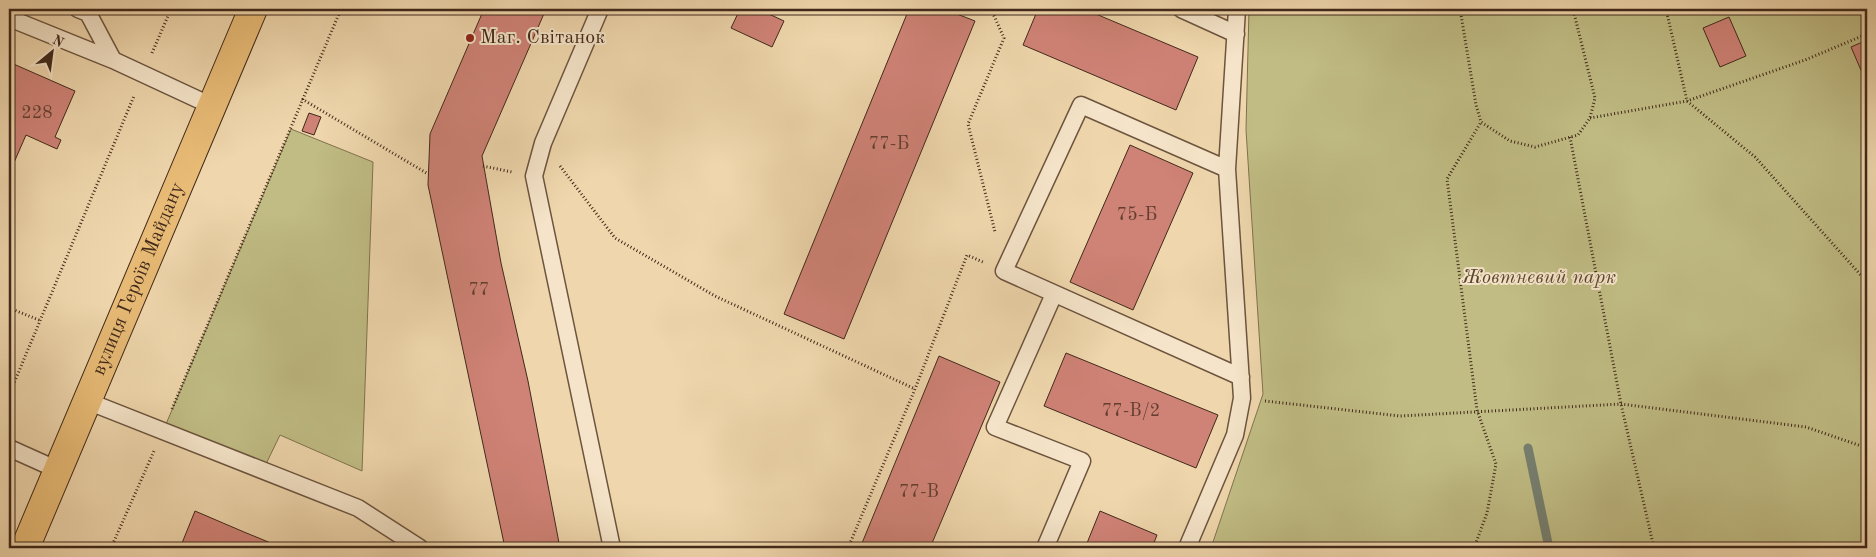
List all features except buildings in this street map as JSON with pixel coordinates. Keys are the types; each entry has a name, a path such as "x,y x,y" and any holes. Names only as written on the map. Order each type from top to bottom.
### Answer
{"main road":[{"name":"вулиця Героїв Майдану","path":"24,548 253,9"}],"lane":[{"path":"78,9 88,13 113,60"},
{"path":"600,9 543,144 534,176 612,548"},
{"path":"1181,9 1236,34"},
{"path":"1187,548 1235,436 1242,398 1227,169 1237,9"},
{"path":"9,18 113,60 212,106"},
{"path":"1227,169 1080,105 1004,271 1241,377"},
{"path":"1045,548 1082,461 995,427 1054,294"},
{"path":"87,401 358,508 420,548"},
{"path":"9,448 58,470"},
{"path":"9,544 24,548"}],"path":[{"path":"9,395 171,9"},
{"path":"111,548 341,9"},
{"path":"991,9 1004,38 968,124 1004,271"},
{"path":"1460,9 1476,105 1481,122 1510,141 1535,147 1578,135 1590,118 1595,98 1573,9"},
{"path":"1666,9 1688,101 1755,157 1867,282"},
{"path":"1590,118 1688,101 1804,60 1867,34"},
{"path":"302,99 428,174"},
{"path":"1474,548 1487,513 1496,464 1477,410 1447,179 1481,122"},
{"path":"1570,137 1621,404 1654,548"},
{"path":"543,144 615,238 715,296 914,389"},
{"path":"848,548 914,389 967,254 1004,271"},
{"path":"9,308 39,320"},
{"path":"1242,398 1400,416 1477,410 1621,404 1806,427 1867,448"}],"green space":[{"name":"Жовтневий парк","path":"1249,9 1867,9 1867,548 1211,548 1263,394 1246,130"},
{"path":"291,129 373,162 362,471 280,435 266,464 166,424"}],"waterway":[{"path":"1528,448 1549,548"}],"place":[{"name":"Маг. Світанок","path":"470,38"}]}
